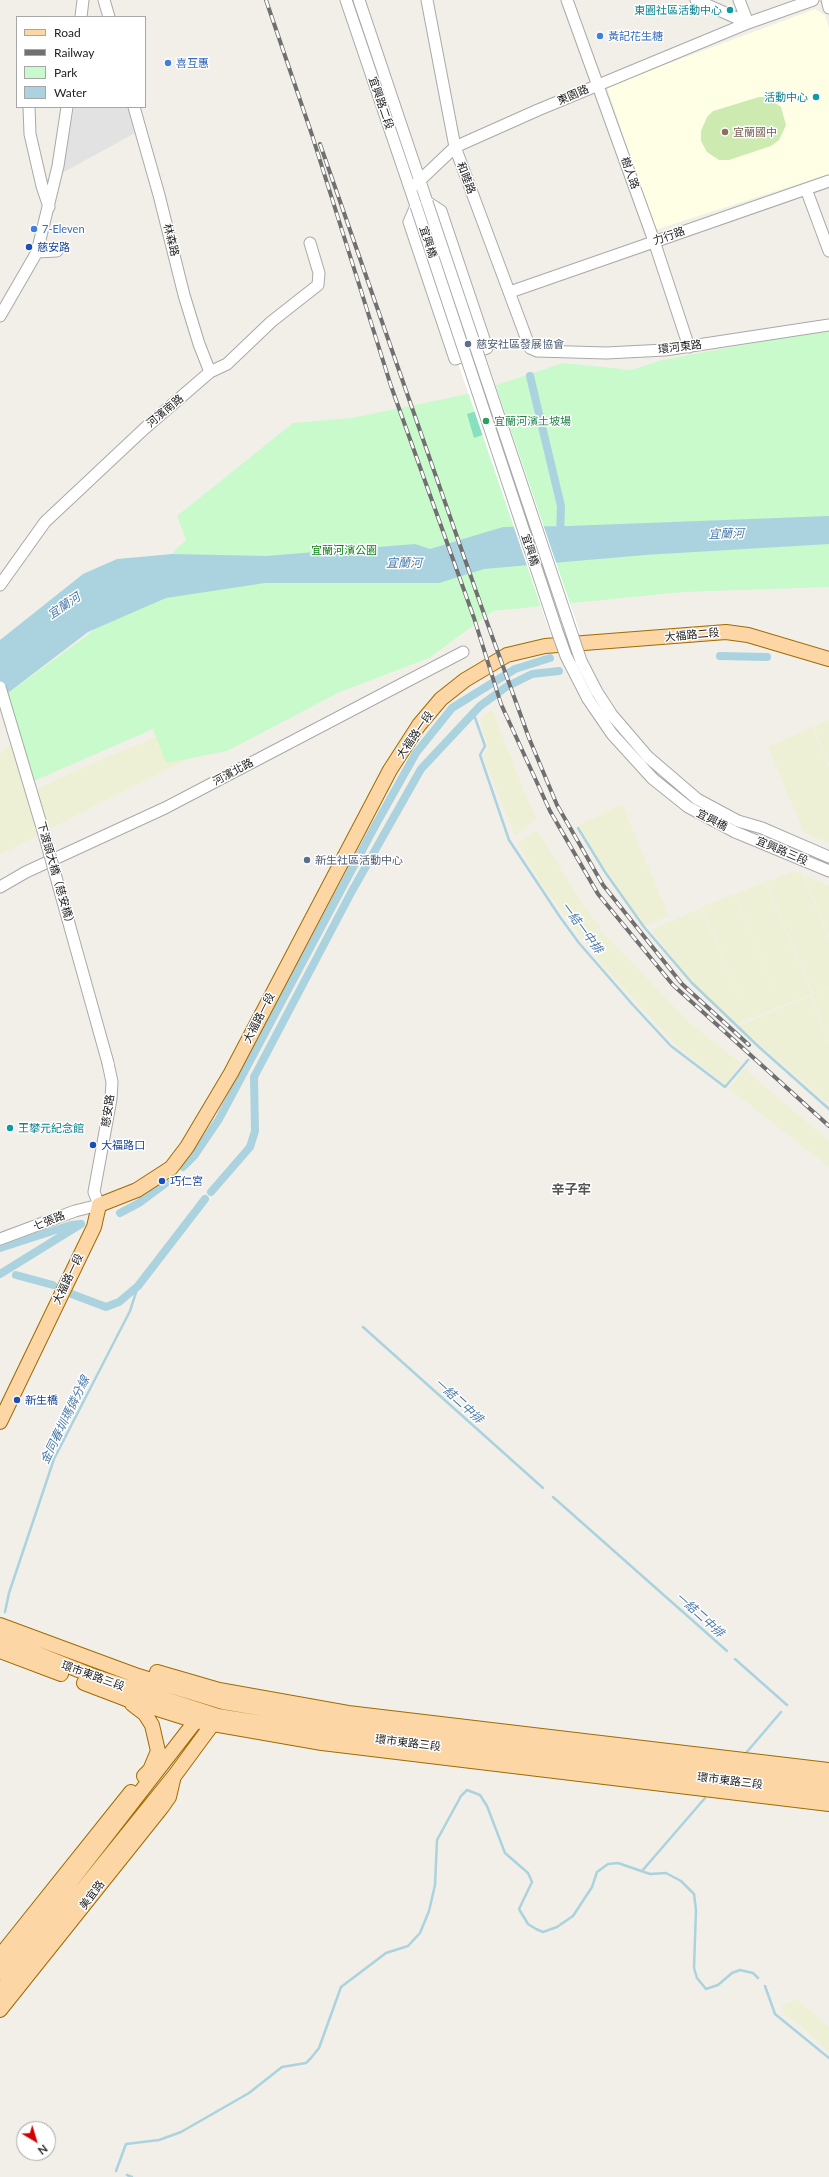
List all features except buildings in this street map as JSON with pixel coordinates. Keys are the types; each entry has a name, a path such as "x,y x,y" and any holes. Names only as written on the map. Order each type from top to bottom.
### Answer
{"main road":[{"name":"大福路二段","path":"552,645 726,632 748,635 829,659"},
{"name":"大福路一段","path":"0,1422 94,1227 99,1205 137,1190 171,1168 187,1148 231,1074 390,770 419,725 441,699 465,680 489,664 508,655 552,645"},
{"name":"環市東路三段","path":"0,1615 217,1697 829,1770"},
{"name":"環市東路三段","path":"0,1625 115,1668 217,1697 341,1722 829,1782"},
{"name":"環市東路三段","path":"0,1639 69,1667 134,1690 200,1716"},
{"name":"環市東路三段","path":"0,1651 126,1699 322,1743 829,1804"},
{"path":"69,1667 107,1692"},
{"path":"0,1974 200,1716 217,1697"},
{"name":"美宜路","path":"0,1992 175,1775 215,1720 217,1697"},
{"path":"0,1956 113,1812 150,1770 158,1751 152,1724 144,1714 126,1699"},
{"name":"環市東路三段","path":"215,1720 829,1793"},
{"name":"美宜路","path":"0,2010 162,1807 169,1797 175,1775"}],"street":[{"path":"81,16 83,0"},
{"path":"104,0 109,16"},
{"name":"宜興路二段","path":"346,0 410,190 421,204"},
{"name":"宜興路二段","path":"359,0 420,181 421,204"},
{"name":"和睦路","path":"427,0 455,147 530,348"},
{"name":"樹人路","path":"567,0 654,241 689,347"},
{"path":"696,0 748,23"},
{"path":"739,0 748,23"},
{"name":"東園路","path":"410,190 455,147 598,85 748,23 813,0"},
{"path":"827,0 829,8"},
{"path":"29,108 30,134 49,208"},
{"path":"0,316 37,252 49,208 67,108"},
{"name":"林森路","path":"134,108 159,196 184,295 199,344 210,372"},
{"name":"力行路","path":"510,292 829,181"},
{"path":"806,190 829,251"},
{"path":"421,204 441,211 481,332 486,348 455,359 409,222 421,204"},
{"name":"宜興橋","path":"421,204 581,661 597,692 612,715 648,757 697,799 737,826"},
{"name":"河濱南路","path":"0,585 45,522 144,429 210,372 227,364 271,322 318,285 319,273 310,243"},
{"path":"37,252 57,251"},
{"name":"環河東路","path":"530,348 538,351 606,353 689,347 829,325"},
{"path":"449,343 481,332"},
{"name":"河濱北路","path":"0,887 26,872 172,804 463,652"},
{"name":"下渡頭大橋（慈安橋）","path":"0,687 44,834 108,1064"},
{"name":"宜興路三段","path":"737,826 762,828 829,857"},
{"name":"宜興路三段","path":"737,826 829,871"},
{"name":"慈安路","path":"99,1205 94,1192 111,1099 112,1082 108,1064"},
{"name":"七張路","path":"0,1239 69,1213 99,1205"},
{"path":"158,1751 161,1768"}],"shaded area":[{"name":"宜蘭國中","path":"815,9 825,15 829,28 829,174 655,230 608,90 608,86"},
{"path":"74,108 128,108 135,133 62,173"},
{"path":"296,705 0,855 0,753 15,741 32,791 97,761 203,718"},
{"path":"492,709 523,789 537,819 515,836 483,756 488,750 480,719"},
{"path":"829,720 829,764 813,727"},
{"path":"812,727 829,767 829,843 804,833 768,747"},
{"path":"622,804 669,916 645,926 607,872 579,825"},
{"path":"537,830 582,903 600,927 584,940 545,890 517,843"},
{"path":"795,871 802,874 829,939 829,987 813,994 766,882"},
{"path":"803,874 829,886 829,935"},
{"path":"765,882 812,994 782,1006 735,894"},
{"path":"734,894 782,1006 749,1019 702,907"},
{"path":"701,908 749,1019 736,1024 691,982 651,930"},
{"path":"600,929 688,1021 741,1063 725,1085 675,1044 603,966 585,941"},
{"path":"829,988 829,1041 811,996"},
{"path":"810,996 829,1043 829,1105 738,1026"},
{"path":"744,1068 829,1141 829,1167 729,1089"},
{"path":"797,1999 829,2027 829,2052 799,2024 785,2016 781,2006"}],"green space":[{"path":"759,97 767,97 781,107 786,125 779,140 771,146 729,160 719,160 707,152 701,141 701,131 707,117 713,111"},
{"name":"宜蘭河濱公園","path":"829,329 829,587 683,592 493,611 429,658 340,692 227,751 166,763 153,729 34,781 4,696 88,635 186,540 177,516 293,423 352,418 473,393 563,363 632,370 662,360"},
{"name":"宜蘭河濱土坡場","path":"498,404 505,427 474,438 467,414"}],"water":[{"name":"宜蘭河","path":"829,516 829,544 645,555 484,569 439,583 265,583 166,598 88,632 0,699 0,640 83,574 117,559 172,554 266,556 415,544 430,549 503,527 569,526"}],"pier":[{"path":"483,348 580,633 553,642 456,357"}],"waterway":[{"path":"530,376 561,506 560,537"},
{"path":"720,656 767,657"},
{"path":"183,1167 194,1156 219,1119 375,826 416,753 452,708 515,669 550,658"},
{"path":"211,1192 250,1147 255,1131 254,1077 352,891 421,769 480,706 506,687 532,674 559,671"},
{"name":"一結一中排","path":"473,712 485,746 480,755 509,840 579,943 671,1046 725,1087 748,1060"},
{"path":"578,828 605,872 644,927 692,983 759,1047"},
{"name":"一結一中排","path":"759,1047 829,1109"},
{"path":"120,1213 139,1203 166,1183"},
{"path":"69,1293 106,1307 119,1302 138,1286 205,1199"},
{"path":"0,1248 71,1225 81,1224"},
{"path":"0,1274 81,1224"},
{"path":"16,1275 53,1285"},
{"name":"金同春圳瑪僯分線","path":"5,1612 9,1593 54,1459 130,1311 138,1286"},
{"name":"一結二中排","path":"363,1327 543,1488"},
{"name":"一結二中排","path":"553,1497 727,1651"},
{"name":"一結二中排","path":"735,1659 787,1705"},
{"name":"一結二中排","path":"746,1753 781,1712"},
{"path":"116,2171 126,2144 159,2140 181,2132 249,2093 282,2067 306,2063 311,2058 319,2048 341,1987 386,1953 408,1946 420,1933 429,1911 435,1885 437,1840 461,1796 467,1790 480,1795 487,1806 505,1853 528,1873 532,1882 519,1909 528,1924 543,1932 557,1927 573,1916 592,1887 597,1872 608,1864 618,1863 650,1874 666,1873 681,1881 694,1894 696,1910 694,1968 697,1978 706,1989 718,1985 732,1973 740,1970 753,1973 758,1978"},
{"name":"一結二中排","path":"642,1871 705,1798"},
{"path":"765,1986 775,2014 829,2058"},
{"path":"127,2175 132,2177"}],"railway":[{"path":"266,0 312,135 391,386 474,618 501,704 550,811 598,894 673,985 829,1126"},
{"path":"320,144 484,614 529,738 557,805 603,885 682,984 749,1045"}],"place":[{"name":"東園社區活動中心","path":"730,10"},
{"name":"黃記花生糖","path":"600,36"},
{"name":"喜互惠","path":"168,63"},
{"name":"活動中心","path":"816,97"},
{"name":"宜蘭國中","path":"725,132"},
{"name":"7-Eleven","path":"34,229"},
{"name":"慈安路","path":"29,247"},
{"name":"慈安社區發展協會","path":"468,344"},
{"name":"宜蘭河濱土坡場","path":"486,421"},
{"name":"新生社區活動中心","path":"307,860"},
{"name":"王攀元紀念館","path":"10,1128"},
{"name":"大福路口","path":"93,1145"},
{"name":"巧仁宮","path":"162,1181"},
{"name":"新生橋","path":"17,1400"}],"district":[{"name":"辛子牢","path":"571,1190"}]}
